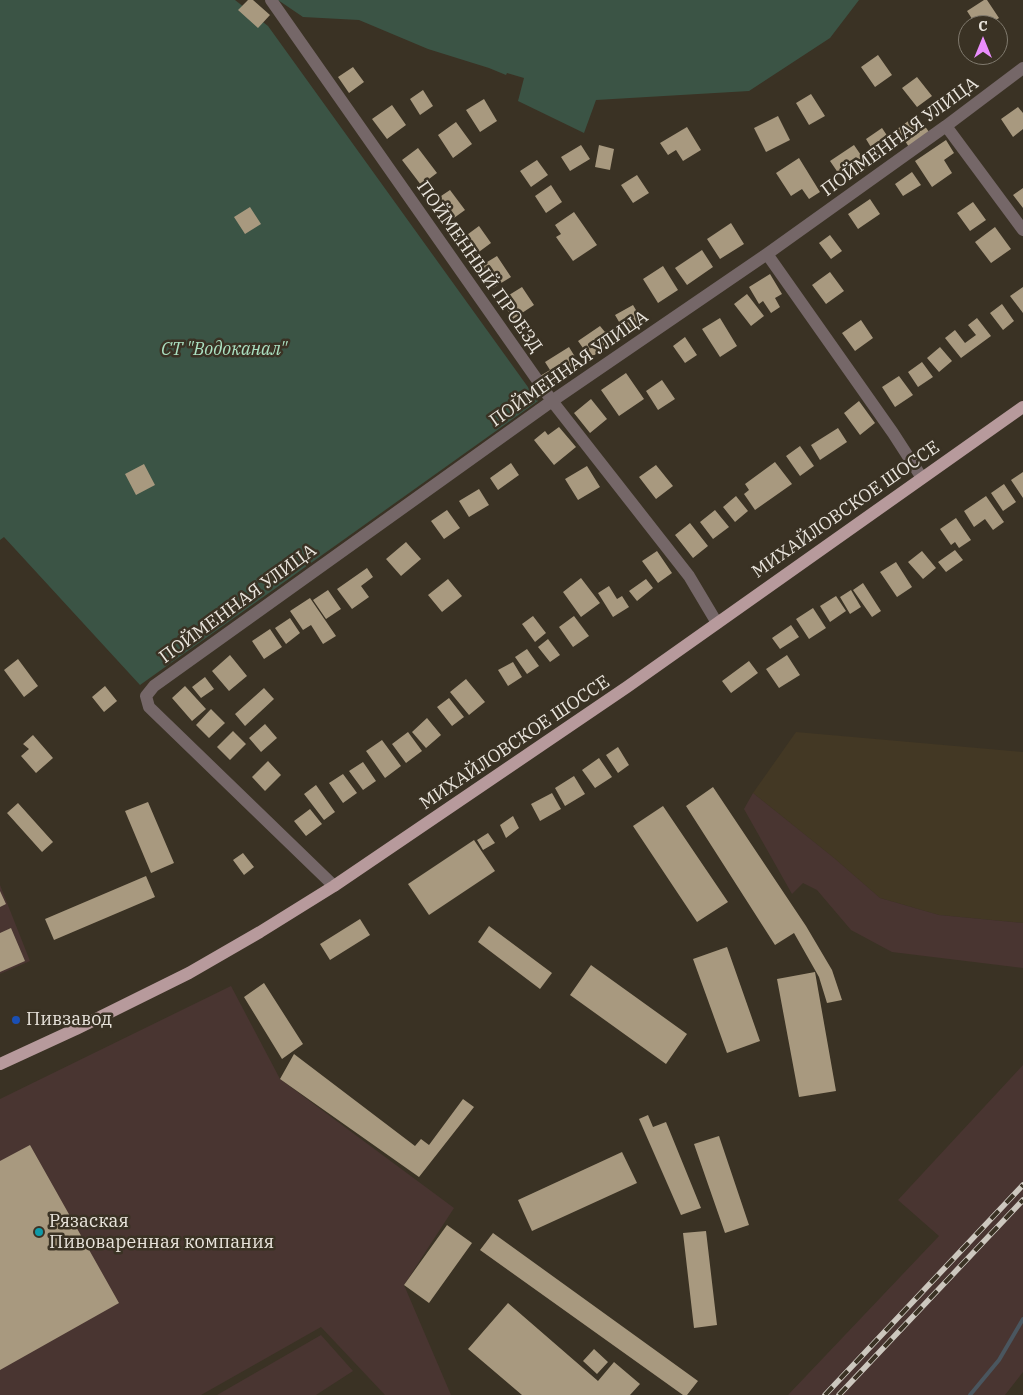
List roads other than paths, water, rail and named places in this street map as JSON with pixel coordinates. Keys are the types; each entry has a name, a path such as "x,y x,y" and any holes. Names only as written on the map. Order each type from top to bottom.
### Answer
{"main road":[{"name":"МИХАЙЛОВСКОЕ ШОССЕ","path":"0,1064 189,973 334,886 627,688 1023,407"}],"street":[{"name":"ПОЙМЕННЫЙ ПРОЕЗД","path":"271,0 552,401 689,576 717,623"},
{"name":"ПОЙМЕННАЯ УЛИЦА","path":"334,886 149,707 146,696 154,686 552,401 767,254 946,126 1023,68"},
{"path":"946,126 1023,230"},
{"path":"767,254 893,432 922,478"}],"waterway":[{"path":"970,1395 999,1360 1023,1319"}],"railway":[{"path":"825,1395 1023,1185"},
{"path":"839,1395 1023,1200"}],"place":[{"name":"Пивзавод","path":"16,1020"},
{"name":"Рязаская Пивоваренная компания","path":"39,1232"}],"park label":[{"name":"СТ \"Водоканал\"","path":"224,350"}]}
